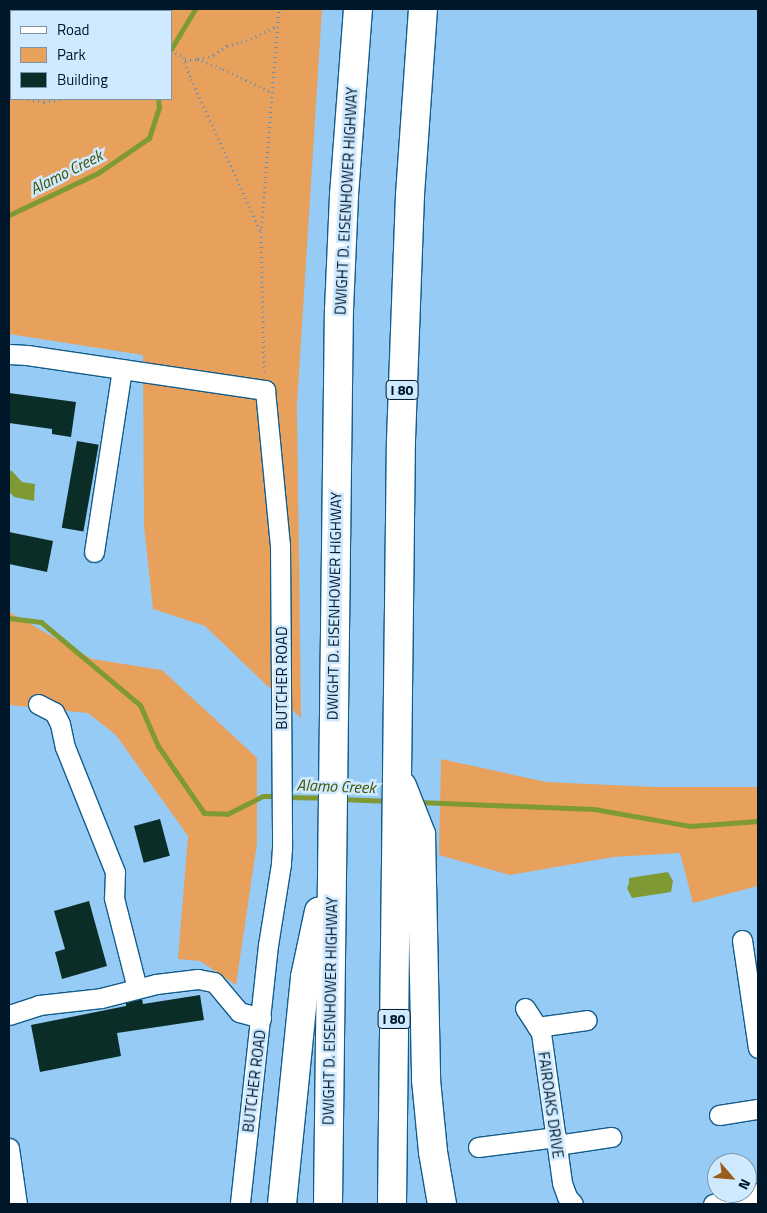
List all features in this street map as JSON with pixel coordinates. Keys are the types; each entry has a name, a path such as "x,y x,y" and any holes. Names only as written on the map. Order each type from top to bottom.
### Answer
{"highway":[{"name":"DWIGHT D. EISENHOWER HIGHWAY","path":"328,1204 339,310 344,195 358,9"},
{"name":"I 80","path":"392,1204 408,834 396,772 404,345 410,195 422,9"},
{"path":"408,834 426,1080 433,1152 442,1204"},
{"path":"282,1204 305,977 331,840"}],"street":[{"path":"18,355 265,390"},
{"path":"94,552 122,369"},
{"name":"BUTCHER ROAD","path":"240,1204 268,945 282,848 280,545 265,390"},
{"path":"38,704 54,712 60,724 65,747 115,872 114,898 137,988"},
{"path":"742,940 752,971 758,1048"},
{"path":"9,1015 39,1005 101,998 137,988 198,978 214,982 239,1012 261,1018"},
{"name":"FAIROAKS DRIVE","path":"525,1008 541,1033 562,1183 567,1197 573,1204"},
{"path":"537,1027 587,1020"},
{"path":"719,1116 758,1109"},
{"path":"478,1147 611,1137"},
{"path":"9,1148 17,1204"},
{"path":"713,1204 758,1193"}],"path":[{"path":"265,390 262,345 261,232 279,9"},
{"path":"197,60 214,55 227,46 277,26"},
{"path":"172,51 184,59 197,60 223,69 273,93"},
{"path":"184,59 191,80 261,232"},
{"path":"33,100 44,102 56,100"}],"green space":[{"path":"9,9 322,9 297,405 301,718 205,626 153,609 144,526 143,355 9,334"},
{"path":"9,612 92,659 162,670 257,758 257,843 236,985 200,961 178,959 188,836 116,735 88,713 9,705"},
{"path":"441,759 546,782 654,787 758,787 758,886 693,903 680,853 613,857 510,875 439,855"}],"shaded area":[{"path":"11,470 22,482 35,484 34,501 14,497 9,491 9,473"},
{"path":"668,872 673,881 671,892 632,898 627,888 629,878"}],"building":[{"path":"9,393 76,402 71,437 52,434 52,429 9,423"},
{"path":"77,441 99,445 83,531 62,528"},
{"path":"9,532 53,541 47,572 9,564"},
{"path":"160,819 170,856 144,863 134,826"},
{"path":"89,901 107,966 62,979 55,952 65,949 54,911"},
{"path":"200,995 204,1020 117,1033 121,1056 40,1072 31,1025 126,1006 126,1003 142,999 143,1004"}],"waterway":[{"name":"Alamo Creek","path":"172,47 195,9"},
{"name":"Alamo Creek","path":"9,215 98,173 149,138 159,107 158,100"},
{"name":"Alamo Creek","path":"9,618 41,622 140,705 158,746 204,813 227,814 263,796 277,796"},
{"name":"Alamo Creek","path":"286,797 325,798"},
{"name":"Alamo Creek","path":"341,799 390,801"},
{"name":"Alamo Creek","path":"418,802 594,809 690,826 758,821"}]}
